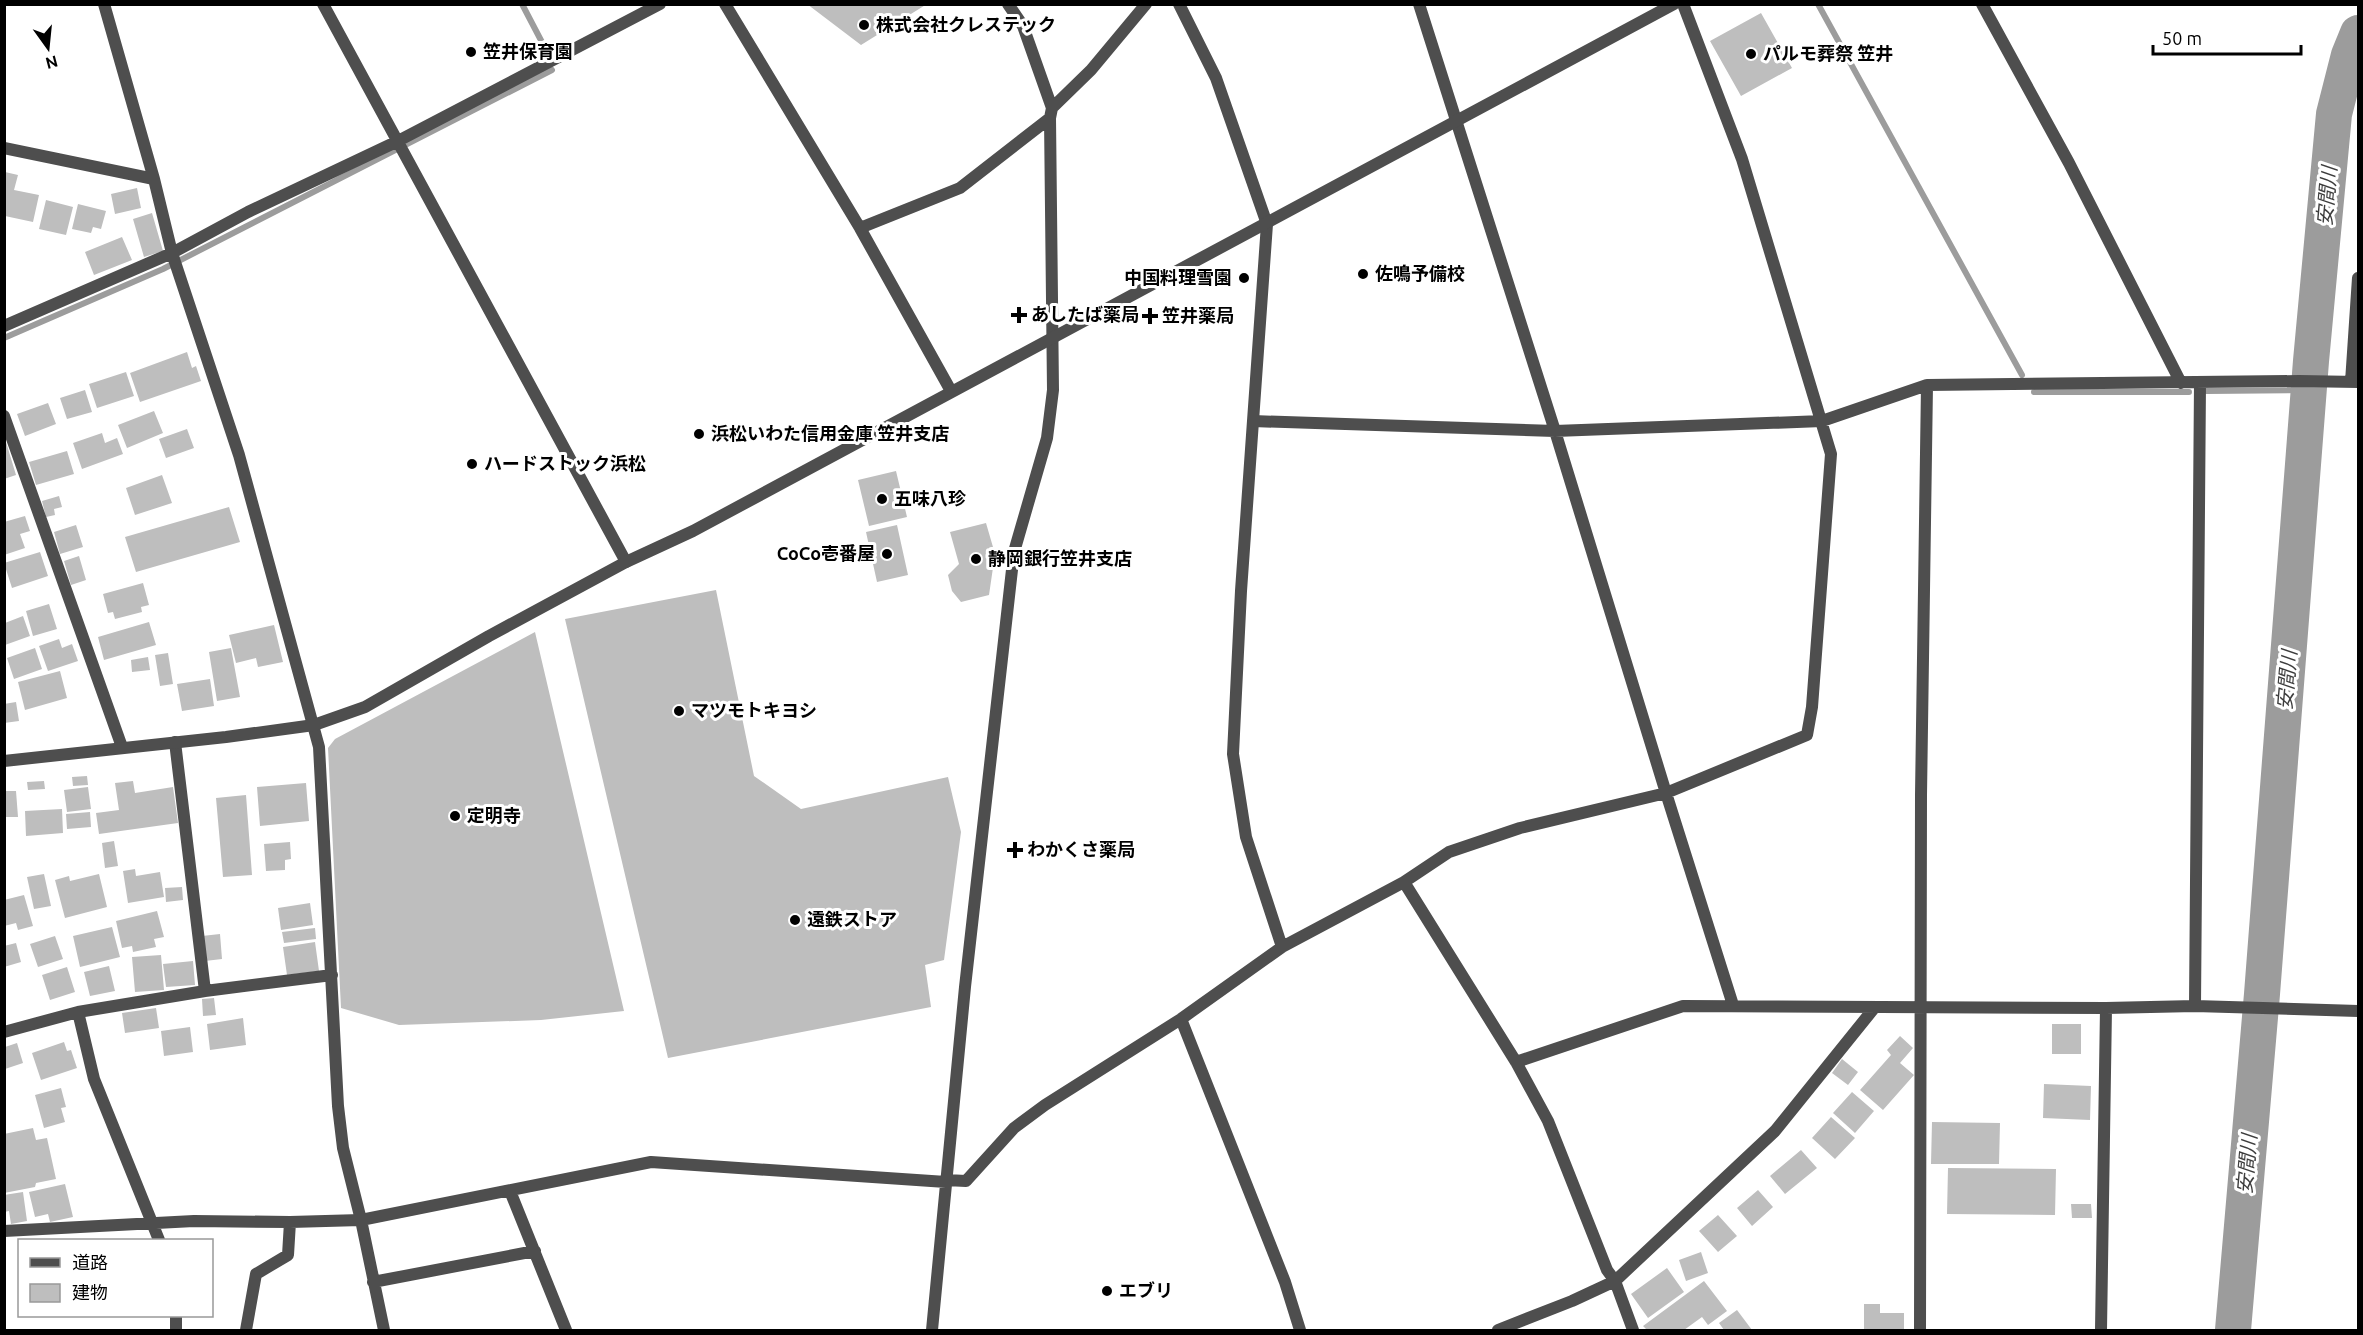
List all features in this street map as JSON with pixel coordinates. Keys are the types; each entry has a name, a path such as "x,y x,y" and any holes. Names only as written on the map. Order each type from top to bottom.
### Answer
{"street":[{"path":"104,4 154,179 172,253 239,455 319,747 338,1106 344,1148 384,1330"},
{"path":"322,4 626,562"},
{"path":"4,326 172,253 249,212 397,144 660,4"},
{"path":"725,4 860,228 951,391"},
{"path":"932,1330 964,987 1014,552 1047,438 1053,390 1051,113 1023,26 1008,4"},
{"path":"860,228 960,188 1051,113 1091,70 1146,4"},
{"path":"1179,4 1216,78 1267,224 1241,591 1233,754 1246,837 1282,947"},
{"path":"1419,4 1555,431 1733,1005"},
{"path":"4,761 314,724 365,707 489,636 626,562 693,531 1674,4"},
{"path":"4,1231 194,1221 361,1220 651,1162 946,1181 966,1180 1022,1122 1045,1105 1180,1019 1282,947 1404,882 1449,852 1520,828 1666,793 1807,735 1812,707 1831,454 1742,159 1683,4"},
{"path":"1982,4 2069,163 2181,383"},
{"path":"4,148 154,179"},
{"path":"1253,421 1555,431 1822,421 1927,385 2355,382 2358,278"},
{"path":"2195,1006 2200,382"},
{"path":"1920,1330 1921,795 1927,385"},
{"path":"4,416 122,747"},
{"path":"175,742 205,991"},
{"path":"1404,882 1516,1062 1548,1122 1608,1270 1615,1281 1633,1330"},
{"path":"4,1032 78,1011 205,991 332,975"},
{"path":"1516,1062 1683,1006 2106,1008 2195,1006 2358,1011"},
{"path":"1498,1330 1572,1302 1615,1281 1775,1131 1875,1007"},
{"path":"2101,1330 2106,1008"},
{"path":"78,1011 94,1079 159,1239"},
{"path":"1180,1019 1285,1282 1300,1330"},
{"path":"510,1191 566,1330"},
{"path":"246,1330 255,1274 288,1255 290,1222"},
{"path":"374,1282 535,1251"}],"building":[{"name":"株式会社クレステック","path":"807,4 927,4 861,45"},
{"name":"パルモ葬祭 笠井","path":"1761,13 1792,68 1741,96 1710,41"},
{"path":"5,172 18,175 14,190 39,195 33,222 5,216"},
{"path":"137,188 141,208 115,214 111,194"},
{"path":"46,200 73,207 66,235 39,229"},
{"path":"78,204 106,211 101,229 93,227 91,233 72,229"},
{"path":"152,213 163,251 144,257 133,219"},
{"path":"122,237 132,260 94,275 85,252"},
{"path":"187,352 192,368 196,366 201,381 140,402 130,373"},
{"path":"126,372 134,396 97,408 89,384"},
{"path":"85,390 92,412 67,419 60,398"},
{"path":"48,403 56,424 25,436 17,414"},
{"path":"154,411 163,433 127,448 118,425"},
{"path":"187,429 194,448 166,458 159,439"},
{"path":"102,433 105,443 117,438 123,454 82,469 73,443"},
{"path":"6,442 16,475 4,479 4,443"},
{"path":"67,451 74,474 36,485 29,462"},
{"name":"五味八珍","path":"896,471 907,517 869,526 858,480"},
{"path":"162,475 172,503 135,515 126,488"},
{"path":"59,496 62,507 54,509 55,515 46,517 42,501"},
{"path":"229,507 240,542 136,572 125,537"},
{"path":"25,516 30,531 20,534 25,548 4,555 4,522"},
{"name":"静岡銀行笠井支店","path":"986,523 995,554 989,595 961,602 952,591 948,575 959,564 950,532"},
{"path":"76,525 83,547 60,554 54,532"},
{"name":"CoCo壱番屋","path":"897,525 908,575 877,582 866,532"},
{"path":"40,552 48,576 12,588 4,563"},
{"path":"79,556 86,580 71,585 64,561"},
{"path":"143,583 149,605 141,607 142,612 115,619 113,612 108,613 103,594"},
{"path":"716,590 754,776 801,809 948,777 961,832 944,960 925,965 931,1007 668,1058 565,619"},
{"path":"49,604 57,629 33,636 26,611"},
{"path":"23,616 30,636 5,645 5,623"},
{"path":"149,622 156,645 104,660 98,637"},
{"path":"274,625 283,662 258,667 256,658 236,663 229,635"},
{"name":"定明寺","path":"535,632 624,1011 541,1020 399,1025 341,1008 328,748 335,739"},
{"path":"59,639 62,648 72,644 78,661 48,671 39,646"},
{"path":"35,648 42,669 14,679 7,658"},
{"path":"231,648 240,697 217,701 209,652"},
{"path":"168,653 173,684 160,686 155,655"},
{"path":"148,657 150,670 132,672 131,660"},
{"path":"60,671 67,698 25,710 18,682"},
{"path":"210,679 214,706 182,711 177,684"},
{"path":"16,702 19,721 4,723 4,704"},
{"path":"87,776 88,785 73,786 72,777"},
{"path":"44,781 45,789 28,790 27,782"},
{"path":"133,781 135,793 173,787 178,823 99,834 96,813 119,810 115,783"},
{"path":"306,783 309,821 260,826 257,787"},
{"path":"88,787 91,809 67,812 64,790"},
{"path":"4,791 16,791 18,817 4,817"},
{"path":"246,795 252,875 223,877 216,798"},
{"path":"62,809 63,833 26,836 25,811"},
{"path":"90,812 91,827 67,829 66,814"},
{"path":"114,841 118,866 105,868 102,843"},
{"path":"290,842 291,859 285,860 285,870 266,871 264,844"},
{"path":"135,869 136,876 160,872 164,897 128,903 123,871"},
{"path":"44,874 51,906 34,909 27,877"},
{"path":"99,874 107,907 65,918 55,880 69,876 70,881"},
{"path":"182,887 183,900 166,902 165,888"},
{"path":"24,895 33,926 18,930 16,923 4,926 4,900"},
{"path":"310,903 313,925 281,930 278,908"},
{"path":"157,911 164,937 154,939 156,947 133,952 132,946 122,948 116,921"},
{"path":"112,927 120,957 80,967 73,936"},
{"path":"315,928 316,939 284,943 282,932"},
{"path":"220,934 222,959 205,961 202,936"},
{"path":"55,936 63,959 38,967 30,944"},
{"path":"315,942 319,971 287,975 283,947"},
{"path":"16,943 21,962 4,967 4,946"},
{"path":"161,955 164,990 135,992 132,957"},
{"path":"193,961 195,985 166,987 163,964"},
{"path":"109,966 115,991 90,996 84,972"},
{"path":"67,967 75,992 50,1000 42,975"},
{"path":"214,998 216,1015 203,1016 202,999"},
{"path":"156,1008 159,1028 125,1033 122,1013"},
{"path":"243,1018 246,1045 210,1050 207,1024"},
{"path":"2052,1024 2081,1024 2081,1054 2052,1054"},
{"path":"190,1027 193,1052 164,1056 161,1031"},
{"path":"1900,1036 1913,1048 1900,1063 1914,1075 1883,1110 1860,1090 1891,1055 1887,1050"},
{"path":"64,1042 67,1051 71,1050 77,1068 41,1080 32,1053"},
{"path":"17,1043 23,1063 5,1069 5,1047"},
{"path":"1842,1059 1858,1072 1848,1085 1832,1073"},
{"path":"2044,1084 2091,1086 2090,1120 2043,1118"},
{"path":"61,1088 66,1107 61,1108 65,1122 44,1128 35,1095"},
{"path":"1852,1092 1874,1111 1855,1133 1833,1113"},
{"path":"1831,1117 1855,1138 1835,1159 1812,1138"},
{"path":"1932,1122 2000,1123 1999,1164 1931,1164"},
{"path":"33,1128 36,1140 47,1138 56,1179 36,1183 35,1187 4,1193 4,1134"},
{"path":"1801,1150 1817,1168 1785,1194 1770,1176"},
{"path":"1948,1168 2056,1169 2055,1215 1947,1214"},
{"path":"65,1184 73,1217 50,1222 48,1214 35,1217 29,1192"},
{"path":"1758,1190 1773,1207 1752,1226 1737,1208"},
{"path":"23,1192 27,1221 11,1224 9,1211 4,1212 4,1195"},
{"path":"2071,1204 2091,1204 2092,1218 2072,1218"},
{"path":"1718,1215 1737,1236 1718,1252 1699,1231"},
{"path":"1701,1252 1708,1273 1686,1281 1679,1260"},
{"path":"1667,1268 1684,1292 1648,1318 1631,1294"},
{"path":"1704,1281 1727,1311 1708,1325 1702,1317 1684,1330 1647,1330 1643,1326"},
{"path":"1864,1304 1880,1304 1880,1313 1904,1313 1904,1330 1864,1330"},
{"path":"1737,1310 1752,1330 1724,1330 1719,1323"}],"waterway":[{"path":"522,4 545,48"},
{"path":"1818,4 2022,375"},
{"name":"安間川","path":"2233,1330 2262,994 2311,361 2334,114 2349,55 2358,33"},
{"path":"4,338 163,269 552,70"},
{"path":"2206,391 2309,390"},
{"path":"2034,392 2189,392"}],"place":[{"name":"株式会社クレステック","path":"864,25"},
{"name":"笠井保育園","path":"471,52"},
{"name":"パルモ葬祭 笠井","path":"1751,54"},
{"name":"佐鳴予備校","path":"1363,274"},
{"name":"中国料理雪園","path":"1244,278"},
{"name":"あしたば薬局","path":"1019,315"},
{"name":"笠井薬局","path":"1150,316"},
{"name":"浜松いわた信用金庫 笠井支店","path":"699,434"},
{"name":"ハードストック浜松","path":"472,464"},
{"name":"五味八珍","path":"882,499"},
{"name":"CoCo壱番屋","path":"887,554"},
{"name":"静岡銀行笠井支店","path":"976,559"},
{"name":"マツモトキヨシ","path":"679,711"},
{"name":"定明寺","path":"455,816"},
{"name":"わかくさ薬局","path":"1015,850"},
{"name":"遠鉄ストア","path":"795,920"},
{"name":"エブリ","path":"1107,1291"}]}
